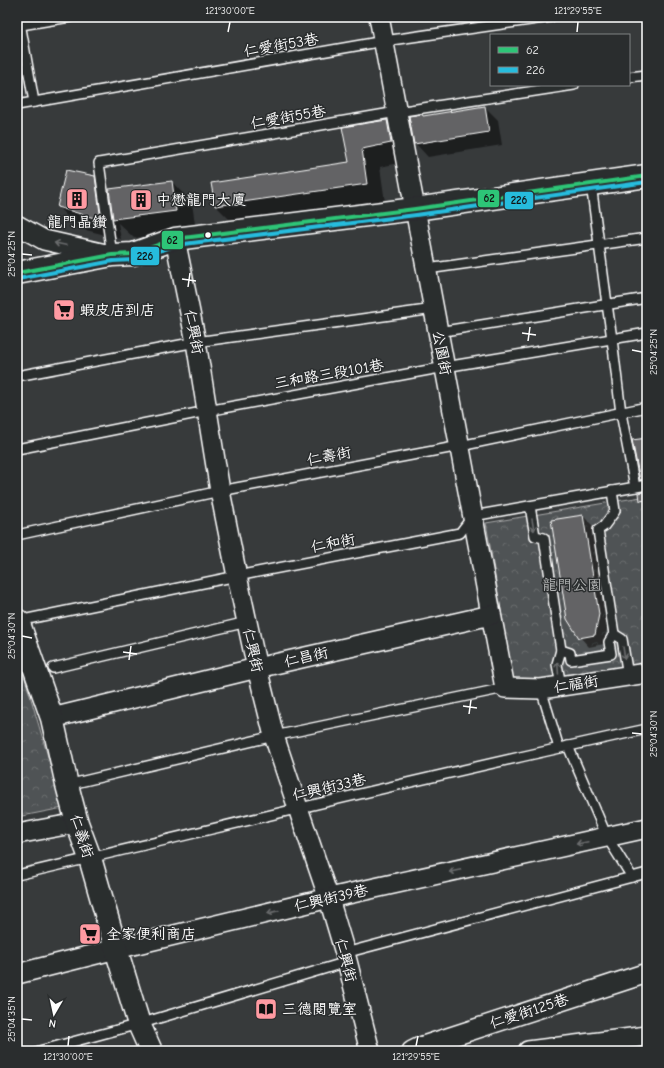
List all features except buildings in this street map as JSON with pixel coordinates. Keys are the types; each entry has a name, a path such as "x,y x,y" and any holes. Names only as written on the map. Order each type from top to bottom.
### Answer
{"street":[{"name":"公園街","path":"380,17 505,688"},
{"path":"17,272 112,255 133,254 176,240 415,209 647,176"},
{"path":"17,225 44,240 112,255"},
{"name":"仁興街","path":"176,240 196,342 220,491 257,668 274,736 329,899 370,1051"},
{"name":"仁昌街","path":"52,718 257,668 491,615"},
{"name":"仁義街","path":"17,621 52,718 77,823 90,858 139,1024 151,1051"},
{"name":"仁福街","path":"505,688 541,689 647,673"},
{"path":"17,834 77,823"},
{"name":"仁興街39巷","path":"17,974 329,899 647,828"},
{"name":"仁愛街125巷","path":"412,1051 420,1047 647,973"},
{"path":"528,1051 647,1036"}],"lane":[{"path":"34,102 20,38 20,21 70,17"},
{"name":"仁愛街53巷","path":"17,105 384,41 551,17"},
{"path":"630,77 647,75"},
{"name":"仁愛街55巷","path":"112,255 99,163 397,112 567,86"},
{"path":"591,184 621,413 634,487"},
{"path":"426,268 647,238"},
{"path":"438,332 647,298"},
{"path":"17,376 196,342 434,309"},
{"name":"三和路三段101巷","path":"17,449 207,411 445,367 647,333"},
{"name":"仁壽街","path":"17,535 220,491 460,446 647,407"},
{"path":"473,516 647,485"},
{"path":"561,650 570,653 572,660 611,654 609,642 614,634 598,530 604,526 615,511 612,491"},
{"path":"530,506 535,536 544,538 561,650 557,664 561,686"},
{"name":"仁和街","path":"17,621 237,576 460,533 473,516"},
{"path":"53,668 247,622"},
{"path":"614,634 622,639 628,676"},
{"path":"67,785 274,736 505,688"},
{"path":"541,689 559,748"},
{"name":"仁興街33巷","path":"17,875 298,808 647,729"},
{"path":"568,746 607,837 632,877"},
{"path":"39,1051 139,1024 346,958 647,873"}],"green space":[{"name":"龍門公園","path":"647,496 647,664 514,686 486,523"},
{"path":"17,651 63,808 17,817"}],"transit line":[{"name":"62","path":"17,273 112,255 133,254 175,239 415,209 647,176"},
{"name":"226","path":"18,279 113,261 134,260 176,245 416,215 647,182"}],"place":[{"name":"龍門晶鑽","path":"77,199"},
{"name":"中懋龍門大廈","path":"141,200"},
{"name":"蝦皮店到店","path":"64,310"},
{"name":"全家便利商店","path":"90,934"},
{"name":"三德閱覽室","path":"266,1009"}]}
